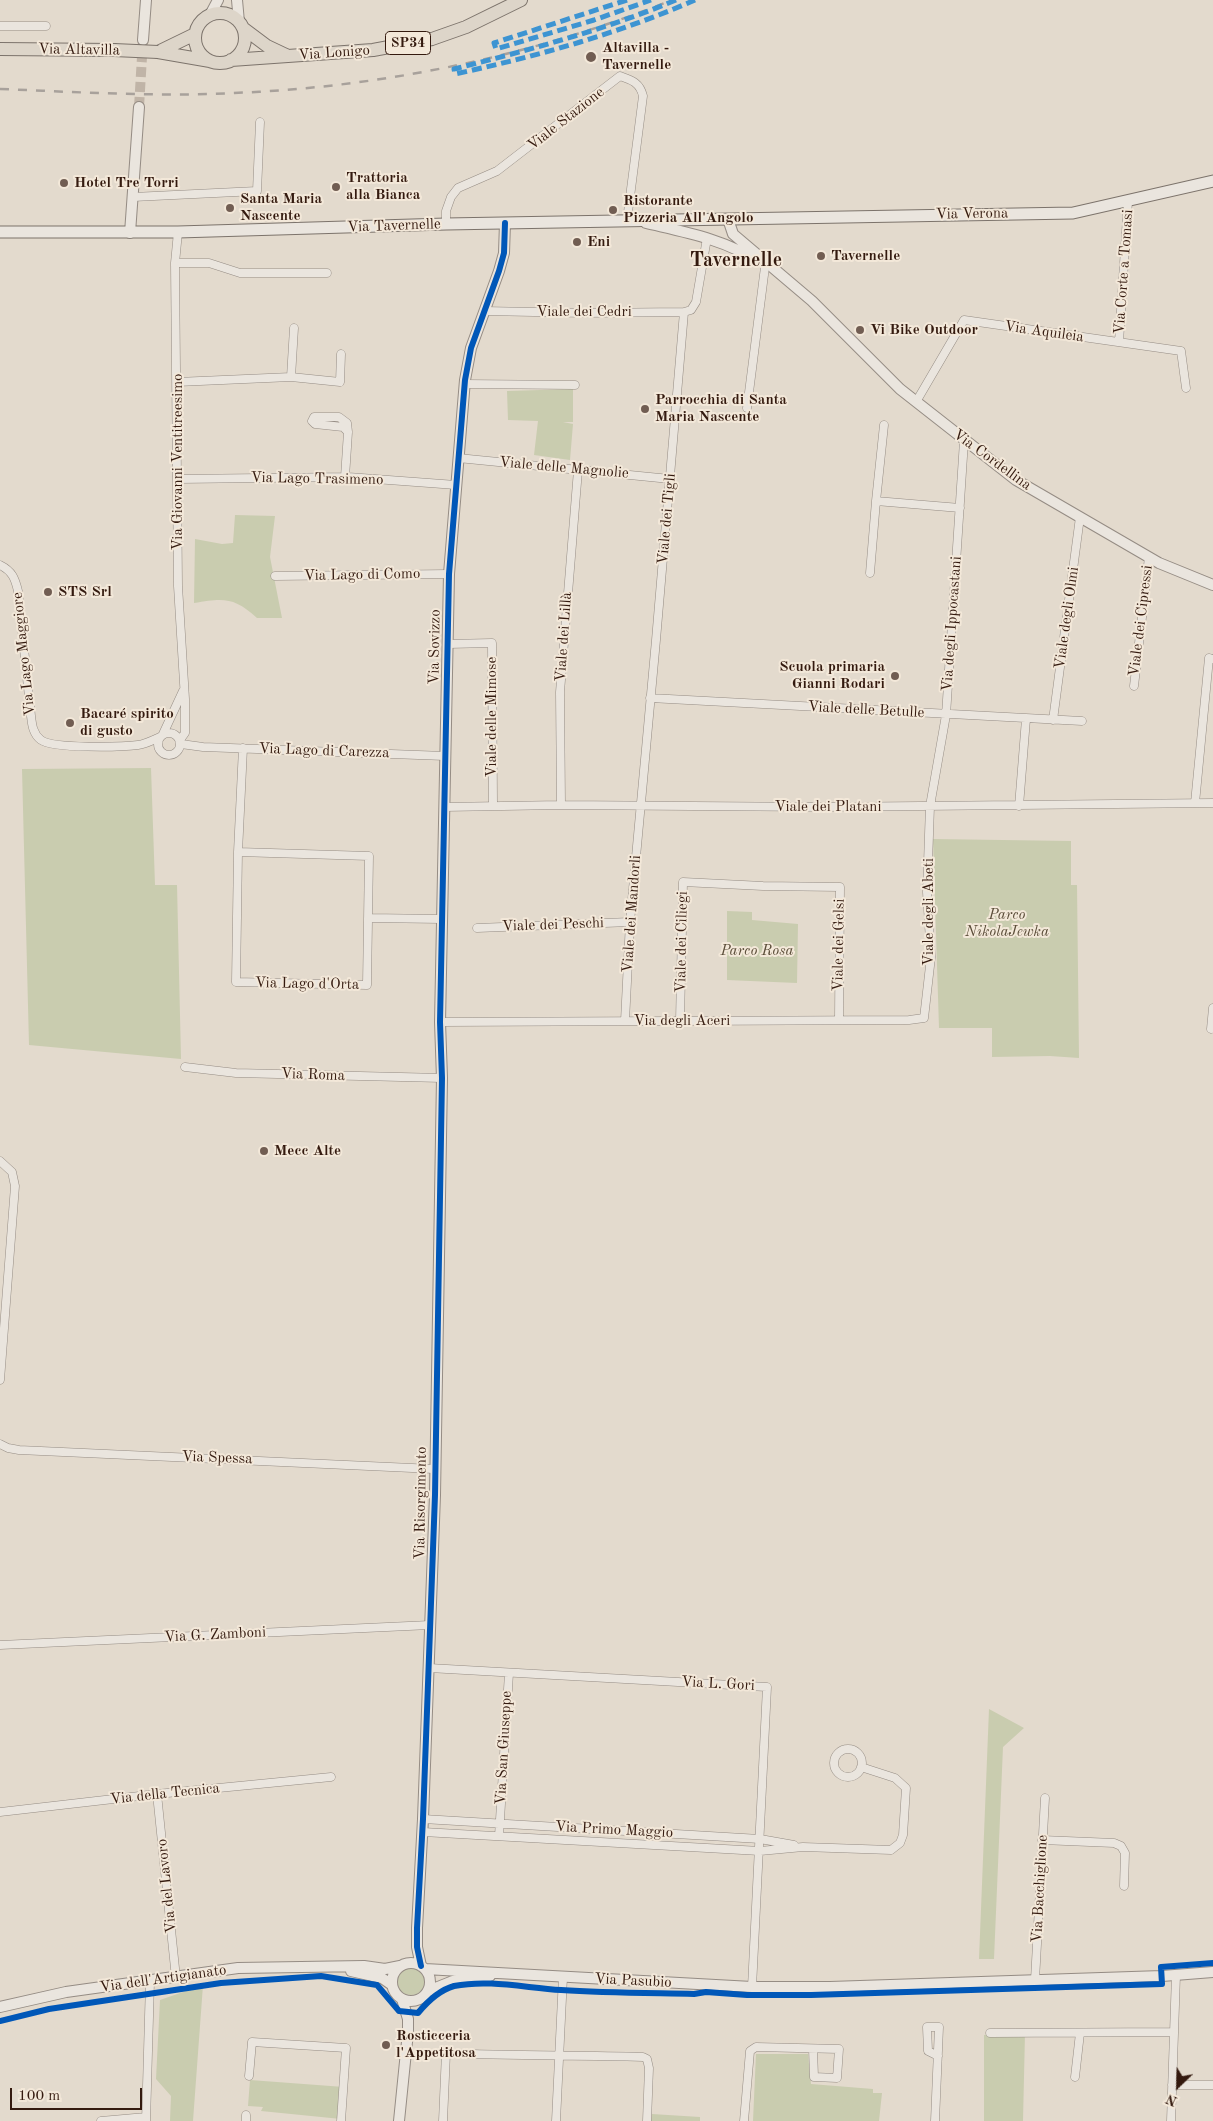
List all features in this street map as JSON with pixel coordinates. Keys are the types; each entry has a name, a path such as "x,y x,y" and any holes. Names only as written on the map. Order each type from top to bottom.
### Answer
{"main road":[{"name":"Via Lonigo","path":"231,60 372,50 432,39 466,27 521,0"},
{"name":"SP34","path":"195,34 202,21 210,15 229,14 241,25"},
{"name":"Via Lonigo","path":"241,25 266,46 288,56"},
{"path":"231,60 244,47 245,34 241,25"},
{"path":"195,34 196,44 200,52 213,62"},
{"name":"Via Altavilla","path":"158,52 195,34"},
{"name":"Via Altavilla","path":"0,49 158,52 213,62"},
{"name":"SP34","path":"213,62 231,60"},
{"name":"Via Verona","path":"728,219 1073,213 1213,181"},
{"name":"Via Tavernelle","path":"0,232 178,232 446,224 728,219"}],"street":[{"path":"143,40 146,0"},
{"path":"210,15 218,0"},
{"path":"237,0 241,25"},
{"path":"0,26 46,26"},
{"name":"Viale Stazione","path":"446,224 446,211 451,198 458,188 498,171 620,76 633,80 641,87 643,96 631,190 630,220"},
{"path":"130,232 139,107"},
{"path":"133,197 257,191 260,122"},
{"name":"Via Corte a Tomasi","path":"1119,342 1128,201"},
{"name":"Via Cordellina","path":"728,219 733,234 802,292 900,389 1016,480 1149,557 1213,585"},
{"name":"Via Cordellina","path":"630,220 707,238 746,253 802,292"},
{"name":"Via Sovizzo","path":"442,1078 440,1022 449,574 464,384 471,348 504,254 505,223"},
{"name":"Via Giovanni Ventitreesimo","path":"178,232 175,263 178,586 183,691 185,699 185,733 180,745"},
{"path":"684,312 691,310 696,302 707,238"},
{"path":"175,263 209,263 240,273 327,273"},
{"path":"747,408 765,267"},
{"name":"Viale dei Cedri","path":"484,311 684,312"},
{"name":"Viale dei Tigli","path":"640,807 684,312"},
{"name":"Via Aquileia","path":"916,402 964,320 1181,351 1186,388"},
{"path":"291,377 294,328"},
{"path":"177,382 291,377 340,382 341,354"},
{"path":"464,384 575,385"},
{"path":"870,573 884,425"},
{"path":"345,478 348,432"},
{"name":"Via degli Ippocastani","path":"930,806 946,715 964,440"},
{"name":"Viale delle Magnolie","path":"458,458 670,478"},
{"name":"Viale dei Lillà","path":"561,805 560,692 578,470"},
{"name":"Via Lago Trasimeno","path":"178,478 345,478 456,485"},
{"path":"876,501 960,508"},
{"name":"Viale degli Olmi","path":"1053,720 1080,517"},
{"name":"Viale dei Cipressi","path":"1134,686 1149,557"},
{"name":"Via Lago Maggiore","path":"0,565 9,570 15,579 18,591 31,716 33,728 37,736 48,744 57,745 137,745"},
{"name":"Via Lago di Como","path":"275,576 449,574"},
{"name":"Viale delle Mimose","path":"448,644 492,643 493,805"},
{"path":"1195,804 1209,658 1213,659"},
{"name":"Via Giovanni Ventitreesimo","path":"162,736 183,691"},
{"name":"Viale delle Betulle","path":"650,698 1082,721"},
{"path":"1019,806 1026,719"},
{"path":"171,733 180,745 168,756 137,745 171,733"},
{"path":"161,752 158,744 162,736"},
{"name":"Via Lago di Carezza","path":"180,745 445,756"},
{"name":"Via Lago d'Orta","path":"238,852 369,856 367,985 236,982 238,852 243,748"},
{"name":"Viale dei Platani","path":"444,807 493,805 640,807 1019,806 1213,803"},
{"name":"Viale degli Abeti","path":"924,1018 930,957 927,892 930,806"},
{"name":"Viale dei Mandorli","path":"625,1021 630,922 640,807"},
{"name":"Viale dei Ciliegi","path":"680,1021 683,882 763,886"},
{"name":"Viale dei Gelsi","path":"763,886 840,887 838,1020"},
{"path":"368,918 442,919"},
{"name":"Viale dei Peschi","path":"477,928 630,922"},
{"path":"1211,1029 1213,1008"},
{"name":"Via degli Aceri","path":"440,1022 909,1020 924,1018"},
{"name":"Via Roma","path":"185,1067 242,1073 442,1078"},
{"name":"Via Risorgimento","path":"417,1928 423,1832 429,1668 438,1340 442,1078"},
{"path":"0,1161 12,1172 15,1186 0,1380"},
{"name":"Via Spessa","path":"0,1444 19,1450 434,1469"},
{"name":"Via G. Zamboni","path":"0,1645 430,1624"},
{"name":"Via L. Gori","path":"429,1668 509,1674 767,1687 752,1987"},
{"name":"Via San Giuseppe","path":"499,1836 509,1674"},
{"name":"Via Primo Maggio","path":"423,1832 760,1851 803,1847 891,1850 900,1843 903,1835 906,1788 895,1778 862,1767"},
{"name":"Via della Tecnica","path":"0,1812 331,1777"},
{"name":"Via del Lavoro","path":"157,1794 176,1978"},
{"name":"Via Bacchiglione","path":"1035,1980 1045,1798"},
{"name":"Via Primo Maggio","path":"423,1819 760,1839 803,1847"},
{"path":"654,1845 655,1832"},
{"path":"1042,1840 1122,1846 1125,1853 1124,1886"},
{"path":"417,1928 411,1953 403,1965 393,1974 392,1985 397,1996 402,1999 410,2001 421,1999"},
{"path":"399,2121 411,2016 428,1991 430,1980 423,1967 417,1947 417,1928"},
{"path":"403,1965 414,1963 423,1967"},
{"name":"Via dell'Artigianato","path":"328,1968 364,1966 385,1969 403,1965"},
{"name":"Via dell'Artigianato","path":"0,2007 66,1992 150,1982 238,1968 274,1966 328,1968 359,1972 382,1978 392,1985"},
{"name":"Via Pasubio","path":"423,1967 752,1987 830,1987 1213,1972"},
{"name":"Via Pasubio","path":"428,1991 453,1981 503,1973"},
{"path":"1171,2121 1176,1974"},
{"path":"556,2121 563,1977"},
{"path":"101,2121 146,2119 150,1982"},
{"path":"402,1999 408,2019 408,2032"},
{"path":"990,2033 1174,2032"},
{"path":"1074,2077 1080,2033"},
{"path":"249,2076 252,2042 346,2048 341,2121"},
{"path":"744,2121 750,2051 756,2047 839,2049 838,2078 814,2077 814,2049"},
{"path":"443,2121 446,2053 643,2057 648,2059 649,2068 647,2121"},
{"path":"935,2121 938,2056"},
{"path":"1172,2086 1213,2085"}],"green space":[{"path":"573,389 573,422 563,422 573,424 570,460 534,455 538,421 508,420 507,391"},
{"path":"235,515 275,516 270,557 282,618 257,618 242,606 228,601 213,600 194,603 195,539 222,544 233,543"},
{"path":"151,768 155,885 177,885 181,1059 29,1045 22,769"},
{"name":"Parco NikolaJewka","path":"933,839 1071,841 1071,885 1077,885 1079,1058 1050,1056 992,1057 992,1028 939,1028"},
{"name":"Parco Rosa","path":"727,911 752,912 752,920 798,924 797,983 727,980"},
{"path":"989,1709 1024,1728 1003,1747 994,1959 979,1959"},
{"path":"411,1967 421,1971 425,1981 421,1991 411,1995 401,1991 397,1981 401,1971"},
{"path":"203,1985 193,2121 170,2121 171,2096 156,2079 160,2000"},
{"path":"1025,2033 1023,2121 984,2121 984,2035"},
{"path":"756,2054 808,2054 811,2084 873,2089 873,2093 882,2093 879,2121 753,2121"},
{"path":"250,2080 344,2087 341,2119 261,2111 263,2107 248,2106"},
{"path":"652,2114 700,2117 700,2121 651,2121"}],"tunnel":[{"path":"139,107 143,40"}],"railway":[{"path":"0,89 117,94 205,94 290,90 346,84 402,76 512,52 619,20 672,0"}],"marked path":[{"path":"627,0 494,43 496,49 594,20 651,0"},
{"path":"676,0 594,30 454,69 455,74 517,60 607,34 695,0"}],"cycle path":[{"path":"421,1966 417,1947 417,1928 435,1495 442,1078 440,1022 449,574 465,380 471,348 504,253 505,223"},
{"path":"0,2021 49,2009 221,1983 321,1976 377,1985 399,2011 418,2013 444,1990 454,1986 481,1983 611,1992 811,1995 1162,1984 1161,1967 1213,1963"}],"place":[{"name":"Altavilla - Tavernelle","path":"591,57"},
{"name":"Hotel Tre Torri","path":"64,183"},
{"name":"Trattoria alla Bianca","path":"336,187"},
{"name":"Santa Maria Nascente","path":"230,208"},
{"name":"Ristorante Pizzeria All'Angolo","path":"613,210"},
{"name":"Eni","path":"577,242"},
{"name":"Tavernelle","path":"821,256"},
{"name":"Vi Bike Outdoor","path":"860,330"},
{"name":"Parrocchia di Santa Maria Nascente","path":"645,409"},
{"name":"STS Srl","path":"48,592"},
{"name":"Scuola primaria Gianni Rodari","path":"895,676"},
{"name":"Bacaré spirito di gusto","path":"70,723"},
{"name":"Mecc Alte","path":"264,1151"},
{"name":"Rosticceria l'Appetitosa","path":"386,2045"}],"district":[{"name":"Tavernelle","path":"736,261"}]}
